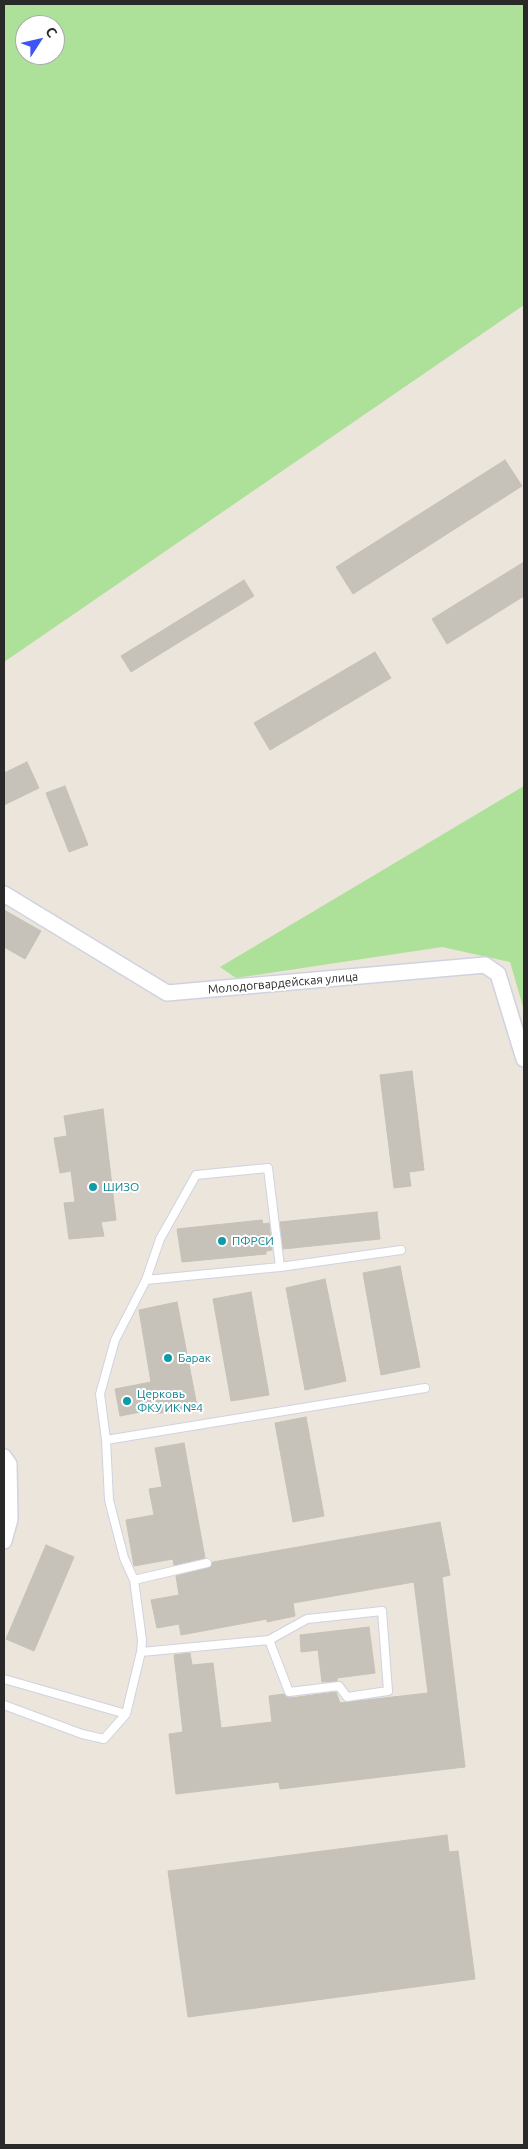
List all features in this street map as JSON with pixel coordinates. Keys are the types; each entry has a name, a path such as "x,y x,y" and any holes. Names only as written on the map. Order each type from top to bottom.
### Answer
{"street":[{"name":"Молодогвардейская улица","path":"4,894 167,993 485,965 498,974 524,1059"},
{"path":"4,1457 9,1464 10,1519 4,1541"}],"lane":[{"path":"4,1705 82,1734 104,1739 126,1714 141,1652 142,1640 134,1580 124,1558 109,1500 106,1440 100,1394 115,1340 146,1280 160,1239 196,1175 268,1168 280,1267"},
{"path":"146,1280 280,1267 402,1250"},
{"path":"106,1440 425,1388"},
{"path":"134,1580 207,1564"},
{"path":"141,1652 269,1640 307,1619 382,1612 388,1691 347,1697 339,1686 289,1692 269,1640"},
{"path":"4,1679 126,1714"}],"green space":[{"path":"4,4 524,4 524,305 4,662"},
{"path":"524,786 524,1010 510,962 442,947 236,978 220,967"}],"building":[{"path":"505,460 522,486 353,594 336,567"},
{"path":"524,562 524,596 447,644 432,619"},
{"path":"244,580 254,596 131,672 121,656"},
{"path":"375,652 391,678 270,750 254,723"},
{"path":"27,762 39,788 4,805 4,773"},
{"path":"65,786 88,845 69,852 46,793"},
{"path":"4,910 41,931 25,959 4,947"},
{"path":"412,1071 424,1170 409,1172 411,1186 394,1188 380,1075"},
{"name":"ШИЗО","path":"103,1109 116,1220 101,1222 104,1236 69,1239 64,1203 75,1202 71,1171 60,1173 54,1138 67,1136 64,1116"},
{"name":"ПФРСИ","path":"377,1212 380,1239 283,1249 280,1222"},
{"name":"ПФРСИ","path":"262,1220 263,1224 269,1223 272,1250 266,1251 266,1254 182,1262 177,1229"},
{"path":"400,1266 420,1367 381,1375 363,1273"},
{"path":"325,1279 346,1381 305,1390 286,1288"},
{"name":"Барак","path":"251,1292 269,1395 231,1401 213,1299"},
{"name":"Барак","path":"177,1302 197,1406 156,1414 156,1409 120,1416 115,1389 151,1382 139,1310"},
{"path":"306,1417 324,1516 293,1522 275,1423"},
{"path":"184,1443 205,1558 174,1565 173,1559 134,1566 126,1520 154,1515 149,1489 162,1487 155,1448"},
{"path":"440,1522 450,1575 442,1577 465,1767 280,1789 279,1782 176,1794 169,1734 183,1732 174,1655 190,1653 192,1665 213,1663 221,1728 272,1722 269,1696 284,1694 290,1698 336,1692 340,1703 428,1693 414,1582 293,1603 295,1616 267,1622 267,1619 181,1635 179,1624 157,1628 151,1600 179,1595 176,1576 208,1568 213,1562"},
{"path":"46,1545 74,1557 34,1651 6,1639"},
{"path":"369,1627 375,1673 337,1678 337,1681 322,1682 318,1650 301,1652 300,1635"},
{"path":"447,1835 449,1852 458,1851 475,1979 188,2017 168,1871"}],"place":[{"name":"ШИЗО","path":"93,1187"},
{"name":"ПФРСИ","path":"222,1241"},
{"name":"Барак","path":"168,1358"},
{"name":"Церковь ФКУ ИК №4","path":"127,1401"}]}
